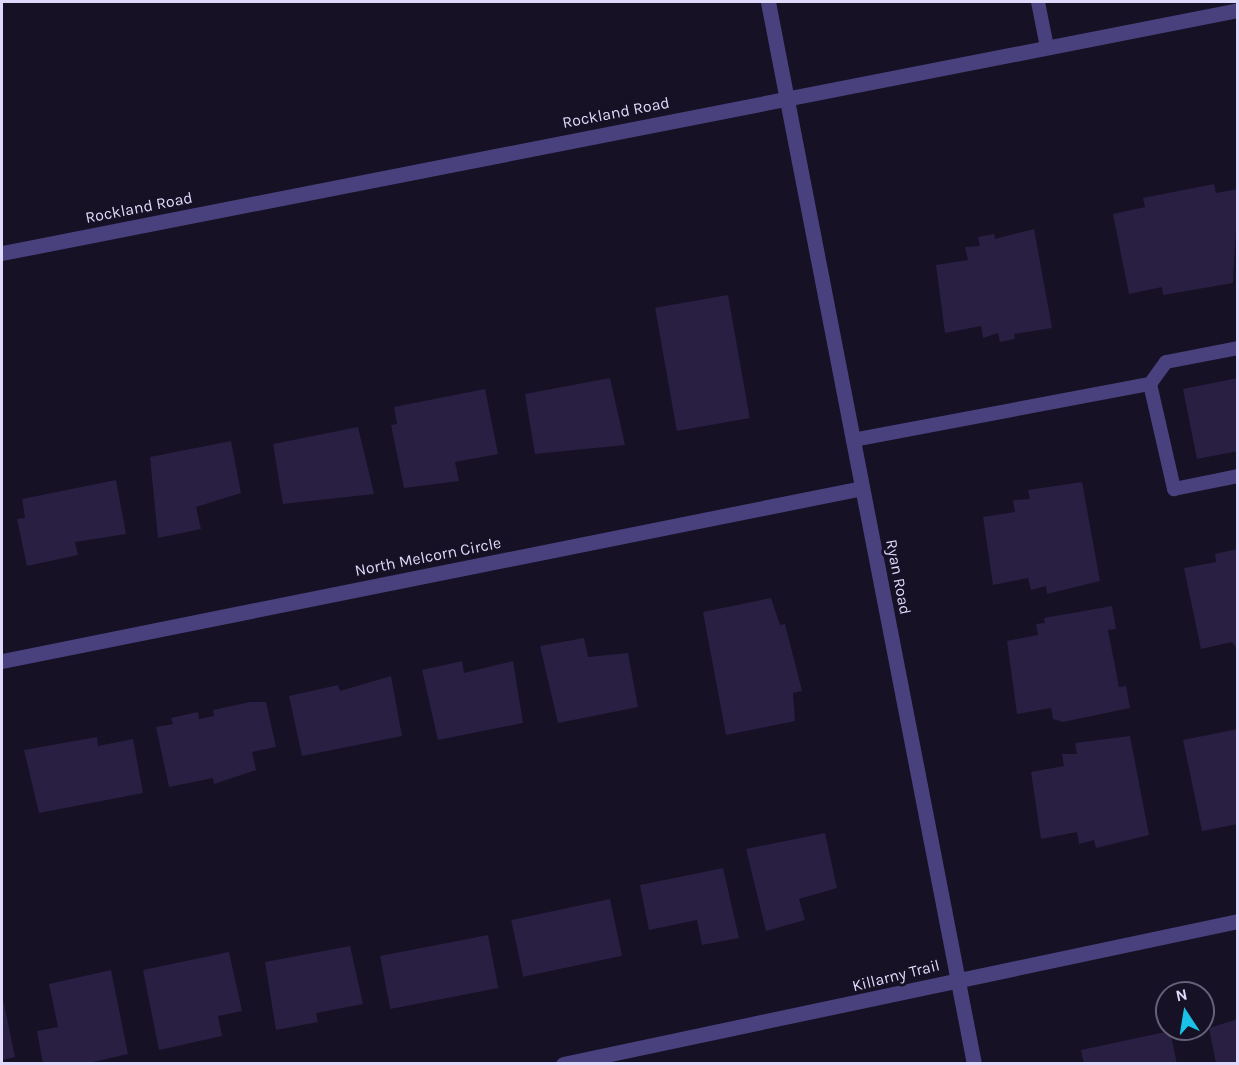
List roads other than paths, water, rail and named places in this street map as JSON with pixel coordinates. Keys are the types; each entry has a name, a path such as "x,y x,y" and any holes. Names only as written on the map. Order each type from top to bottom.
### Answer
{"street":[{"name":"Ryan Road","path":"768,2 974,1064"},
{"name":"Rockland Road","path":"2,254 1238,10"},
{"name":"North Melcorn Circle","path":"2,661 862,488"},
{"name":"Killarny Trail","path":"563,1064 902,996 958,979 1238,921"}],"lane":[{"path":"1038,2 1047,47"},
{"path":"853,440 1150,384 1166,363 1238,348"},
{"path":"1150,384 1174,489 1238,476"}]}
